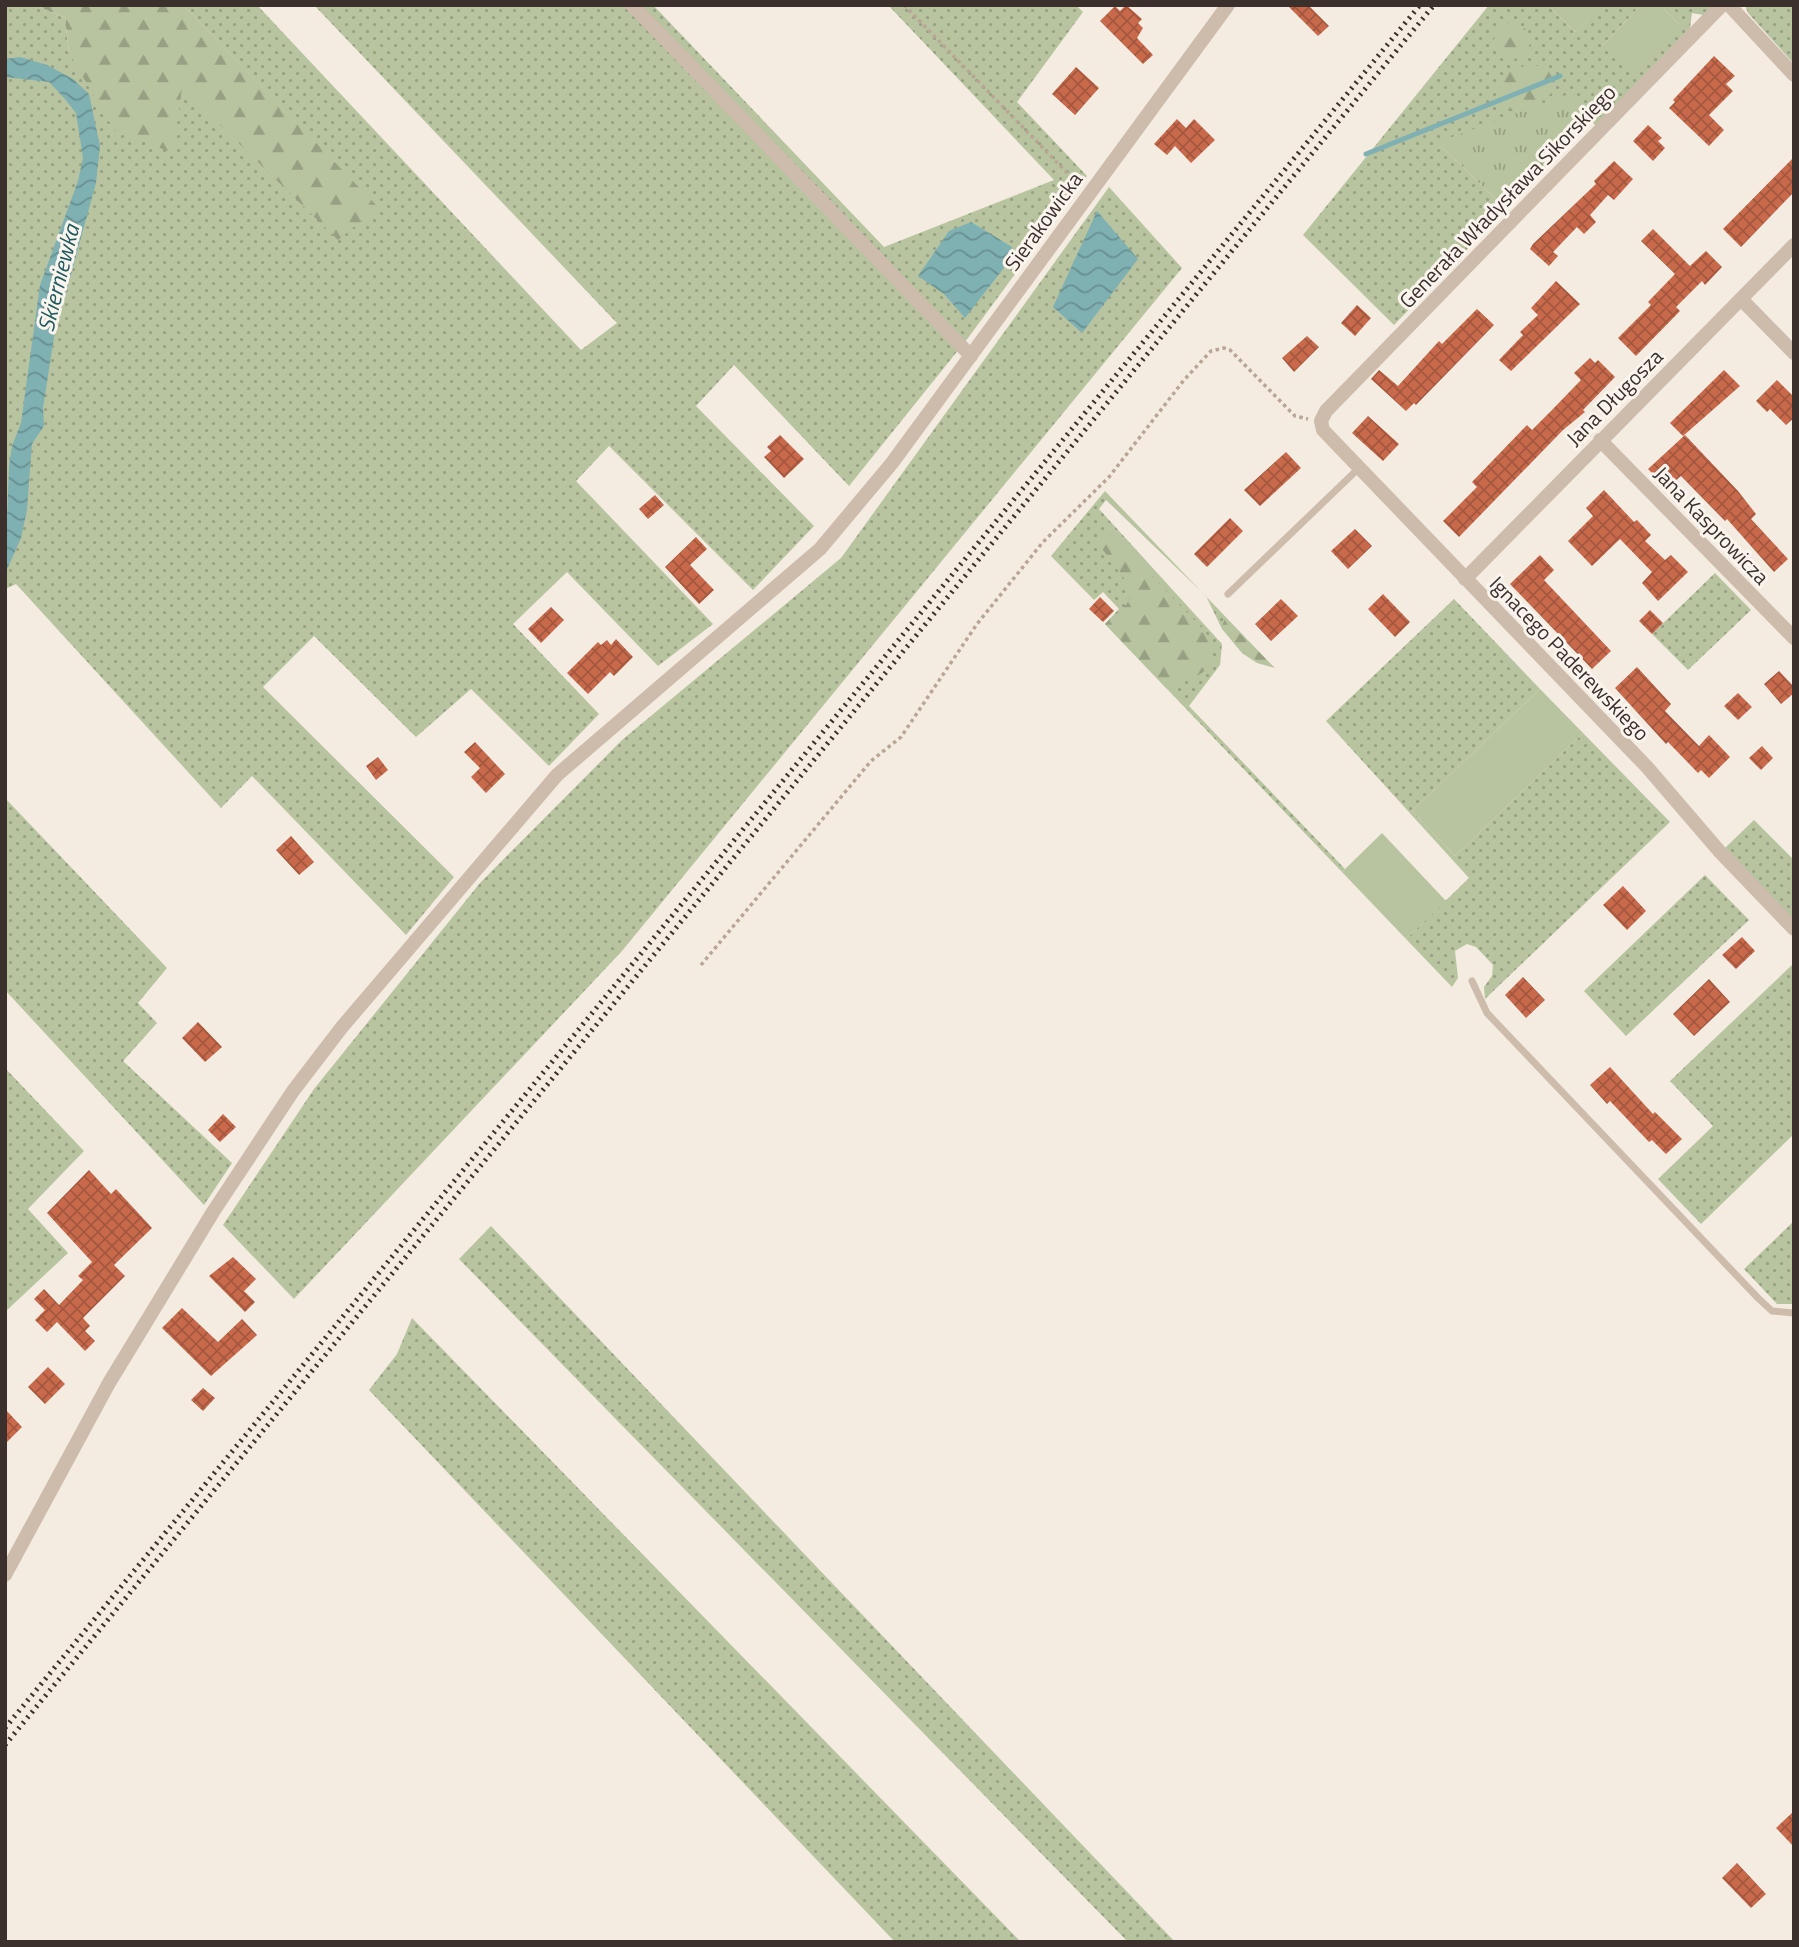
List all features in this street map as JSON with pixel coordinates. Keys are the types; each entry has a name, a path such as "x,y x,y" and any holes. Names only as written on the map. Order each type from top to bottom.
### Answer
{"street":[{"path":"632,5 971,356"},
{"name":"Sierakowicka","path":"5,1575 109,1383 206,1224 293,1091 342,1027 557,775 820,550 892,463 1228,5"},
{"name":"Generała Władysława Sikorskiego","path":"1322,416 1722,5"},
{"path":"1729,5 1794,75"},
{"name":"Jana Długosza","path":"1465,579 1794,245"},
{"path":"1741,299 1794,353"},
{"name":"Ignacego Paderewskiego","path":"1322,416 1324,430 1647,767 1720,852 1794,929"},
{"name":"Jana Kasprowicza","path":"1600,440 1794,638"}],"lane":[{"path":"1228,594 1359,468"},
{"path":"1472,981 1488,1013 1758,1298 1772,1311 1794,1313"}],"path":[{"path":"904,5 1088,194"},
{"path":"701,965 872,761 901,737 977,624 1026,563 1109,477 1184,380 1211,351 1224,348 1230,351 1295,416 1303,419 1322,416"}],"green space":[{"path":"5,5 35,5 65,18 69,53 181,87 377,207 183,5 257,5 581,350 617,323 314,5 653,5 884,247 1054,180 888,5 1076,5 1083,12 1017,102 1087,176 968,338 849,486 734,365 696,406 814,526 753,590 609,446 576,481 713,624 658,666 567,572 513,624 599,714 549,766 471,689 416,737 314,636 263,687 454,877 406,935 252,776 221,808 16,584 5,589"},
{"path":"35,5 183,5 378,207 338,240 182,88 173,153 114,130 69,53 65,18"},
{"path":"1489,5 1548,5 1575,32 1597,10 1593,5 1641,5 1602,46 1679,24 1660,5 1713,5 1703,15 1692,13 1690,28 1596,126 1568,95 1441,146 1506,209 1394,325 1303,235"},
{"path":"1548,5 1593,5 1598,10 1575,32"},
{"path":"1641,5 1660,5 1679,24 1632,74 1602,46"},
{"path":"1745,5 1794,5 1794,64 1748,13"},
{"path":"1512,23 1524,29 1530,41 1524,53 1512,59 1500,53 1494,41 1500,29"},
{"path":"1532,65 1545,67 1555,74 1557,85 1548,97 1536,105 1509,111 1501,103 1500,77 1512,68"},
{"path":"1569,94 1592,122 1506,209 1441,146 1444,140"},
{"path":"1109,187 1182,268 622,951 294,1299 223,1225 314,1089 480,883 622,740 841,558"},
{"path":"1105,491 1201,592 1106,500 1099,509 1222,644 1220,665 1189,706 1345,869 1342,872 1105,624 1119,609 1103,592 1094,600 1051,556"},
{"path":"1100,532 1112,535 1205,631 1212,655 1205,670 1189,680 1166,688 1105,624 1125,607 1130,594 1119,570 1096,542"},
{"path":"1715,573 1751,610 1688,670 1652,634"},
{"path":"1206,597 1275,668 1257,663 1242,653 1222,629"},
{"path":"1454,599 1540,689 1412,811 1455,856 1583,733 1670,822 1485,999 1484,987 1492,976 1493,965 1476,947 1467,944 1455,951 1458,978 1452,987 1406,939 1469,878 1326,721"},
{"path":"1225,619 1266,659 1268,665 1255,659 1237,644 1222,626"},
{"path":"1540,689 1583,733 1455,856 1412,811"},
{"path":"5,798 167,968 138,1003 157,1023 123,1061 232,1163 204,1205 5,990"},
{"path":"1754,820 1794,860 1794,921 1725,848"},
{"path":"1382,833 1446,901 1406,939 1342,872"},
{"path":"1705,875 1749,920 1626,1036 1584,991"},
{"path":"1792,965 1794,1134 1701,1224 1658,1179 1713,1126 1670,1081"},
{"path":"5,1068 84,1151 28,1209 68,1253 5,1312"},
{"path":"1794,1221 1794,1304 1777,1304 1744,1269"},
{"path":"491,1226 1175,1942 1128,1942 459,1259"},
{"path":"412,1318 1021,1942 895,1942 369,1390 397,1354"}],"water":[{"name":"Skierniewka","path":"20,57 47,65 73,79 89,94 100,146 96,183 54,337 43,408 44,426 32,444 27,510 21,538 5,574 9,466 12,446 21,423 40,285 78,181 83,158 76,113 49,82 5,77 5,59"},
{"path":"1097,211 1138,259 1082,333 1053,307"},
{"path":"971,222 1012,247 1010,260 965,318 944,294 918,276 949,231"}],"building":[{"path":"1126,5 1142,19 1138,23 1143,28 1137,38 1153,55 1143,64 1100,21 1115,6 1120,11"},
{"path":"1287,5 1308,5 1329,26 1318,36"},
{"path":"1714,56 1735,76 1726,84 1733,91 1709,115 1724,130 1709,146 1669,108 1675,102 1673,100"},
{"path":"1076,67 1099,88 1075,115 1052,94"},
{"path":"1177,119 1186,128 1194,119 1215,140 1191,163 1175,146 1167,155 1154,144"},
{"path":"1648,125 1662,138 1658,141 1665,148 1653,161 1633,141"},
{"path":"1794,157 1794,192 1741,247 1723,229"},
{"path":"1614,161 1633,179 1614,200 1608,195 1590,215 1596,222 1584,234 1577,227 1553,252 1558,256 1549,266 1530,249 1533,244 1596,184 1594,181"},
{"path":"1653,229 1690,266 1706,251 1722,267 1705,285 1702,281 1676,307 1680,311 1636,356 1618,338 1651,305 1648,302 1675,274 1641,241"},
{"path":"1556,281 1580,304 1511,371 1499,360 1523,335 1520,332 1538,315 1531,308"},
{"path":"1357,305 1371,318 1355,336 1341,323"},
{"path":"1477,309 1494,325 1416,405 1414,403 1406,411 1371,379 1379,370 1398,386 1439,341 1442,344"},
{"path":"1307,336 1319,347 1294,372 1282,358"},
{"path":"1590,358 1595,363 1598,360 1615,377 1583,410 1585,412 1563,430 1459,537 1443,521 1477,487 1472,482 1527,425 1532,430 1581,380 1574,373"},
{"path":"1724,370 1740,386 1683,436 1670,423"},
{"path":"1777,380 1794,397 1794,418 1786,425 1770,409 1767,412 1756,401"},
{"path":"1368,416 1399,444 1383,461 1352,433"},
{"path":"780,435 804,459 784,478 764,457 771,451 767,447"},
{"path":"1685,435 1738,491 1756,514 1751,519 1788,559 1774,572 1727,519 1725,521 1681,476 1667,488 1648,469"},
{"path":"1286,452 1301,468 1260,506 1244,490"},
{"path":"1604,490 1634,522 1637,520 1651,535 1645,541 1665,560 1671,555 1688,572 1658,601 1642,583 1652,572 1620,539 1592,566 1568,541 1593,516 1586,508"},
{"path":"655,495 664,505 648,519 639,509"},
{"path":"1230,518 1243,531 1207,567 1194,554"},
{"path":"1355,529 1372,546 1348,569 1331,551"},
{"path":"696,537 707,549 690,565 714,590 699,604 665,567"},
{"path":"1540,555 1554,570 1544,580 1611,651 1592,669 1510,584"},
{"path":"1383,594 1410,622 1395,637 1368,609"},
{"path":"1100,597 1114,611 1103,622 1089,609"},
{"path":"1281,599 1298,616 1271,641 1255,624"},
{"path":"551,607 564,620 541,643 528,629"},
{"path":"1650,610 1663,623 1652,634 1639,621"},
{"path":"616,639 633,657 614,676 610,672 588,694 567,673 598,642 601,645 607,640 611,645"},
{"path":"1637,667 1671,704 1665,711 1699,746 1709,735 1730,757 1709,778 1701,770 1698,773 1668,742 1666,744 1615,688"},
{"path":"1779,671 1794,687 1794,693 1781,704 1764,684"},
{"path":"1738,693 1752,707 1738,720 1724,706"},
{"path":"475,742 505,774 486,793 471,777 480,768 464,752"},
{"path":"1762,746 1773,758 1761,770 1749,758"},
{"path":"378,757 388,770 376,780 366,766"},
{"path":"291,836 314,862 299,875 276,850"},
{"path":"1623,886 1646,911 1627,930 1603,905"},
{"path":"1742,937 1755,951 1736,969 1722,955"},
{"path":"1523,977 1545,1000 1526,1018 1505,995"},
{"path":"1709,979 1730,1002 1694,1036 1673,1014"},
{"path":"198,1022 222,1047 205,1062 182,1038"},
{"path":"1610,1067 1653,1114 1655,1112 1682,1139 1666,1154 1652,1140 1649,1142 1610,1101 1607,1104 1590,1085"},
{"path":"223,1114 236,1127 220,1142 208,1130"},
{"path":"89,1170 111,1194 116,1189 152,1228 114,1265 125,1276 83,1318 90,1326 85,1331 95,1341 85,1351 57,1322 47,1332 35,1320 45,1310 34,1299 44,1289 59,1305 83,1280 78,1276 92,1262 47,1213"},
{"path":"233,1257 256,1279 244,1291 255,1302 245,1312 209,1276"},
{"path":"182,1308 218,1342 242,1319 257,1335 211,1376 162,1328"},
{"path":"48,1367 65,1384 45,1404 28,1387"},
{"path":"203,1388 215,1398 203,1411 191,1400"},
{"path":"5,1409 22,1427 5,1444"},
{"path":"1794,1811 1794,1847 1776,1828"},
{"path":"1737,1863 1766,1894 1751,1908 1722,1878"}],"waterway":[{"path":"1366,154 1560,76"}],"railway":[{"path":"5,1728 1420,5"},
{"path":"5,1745 1434,5"}]}
